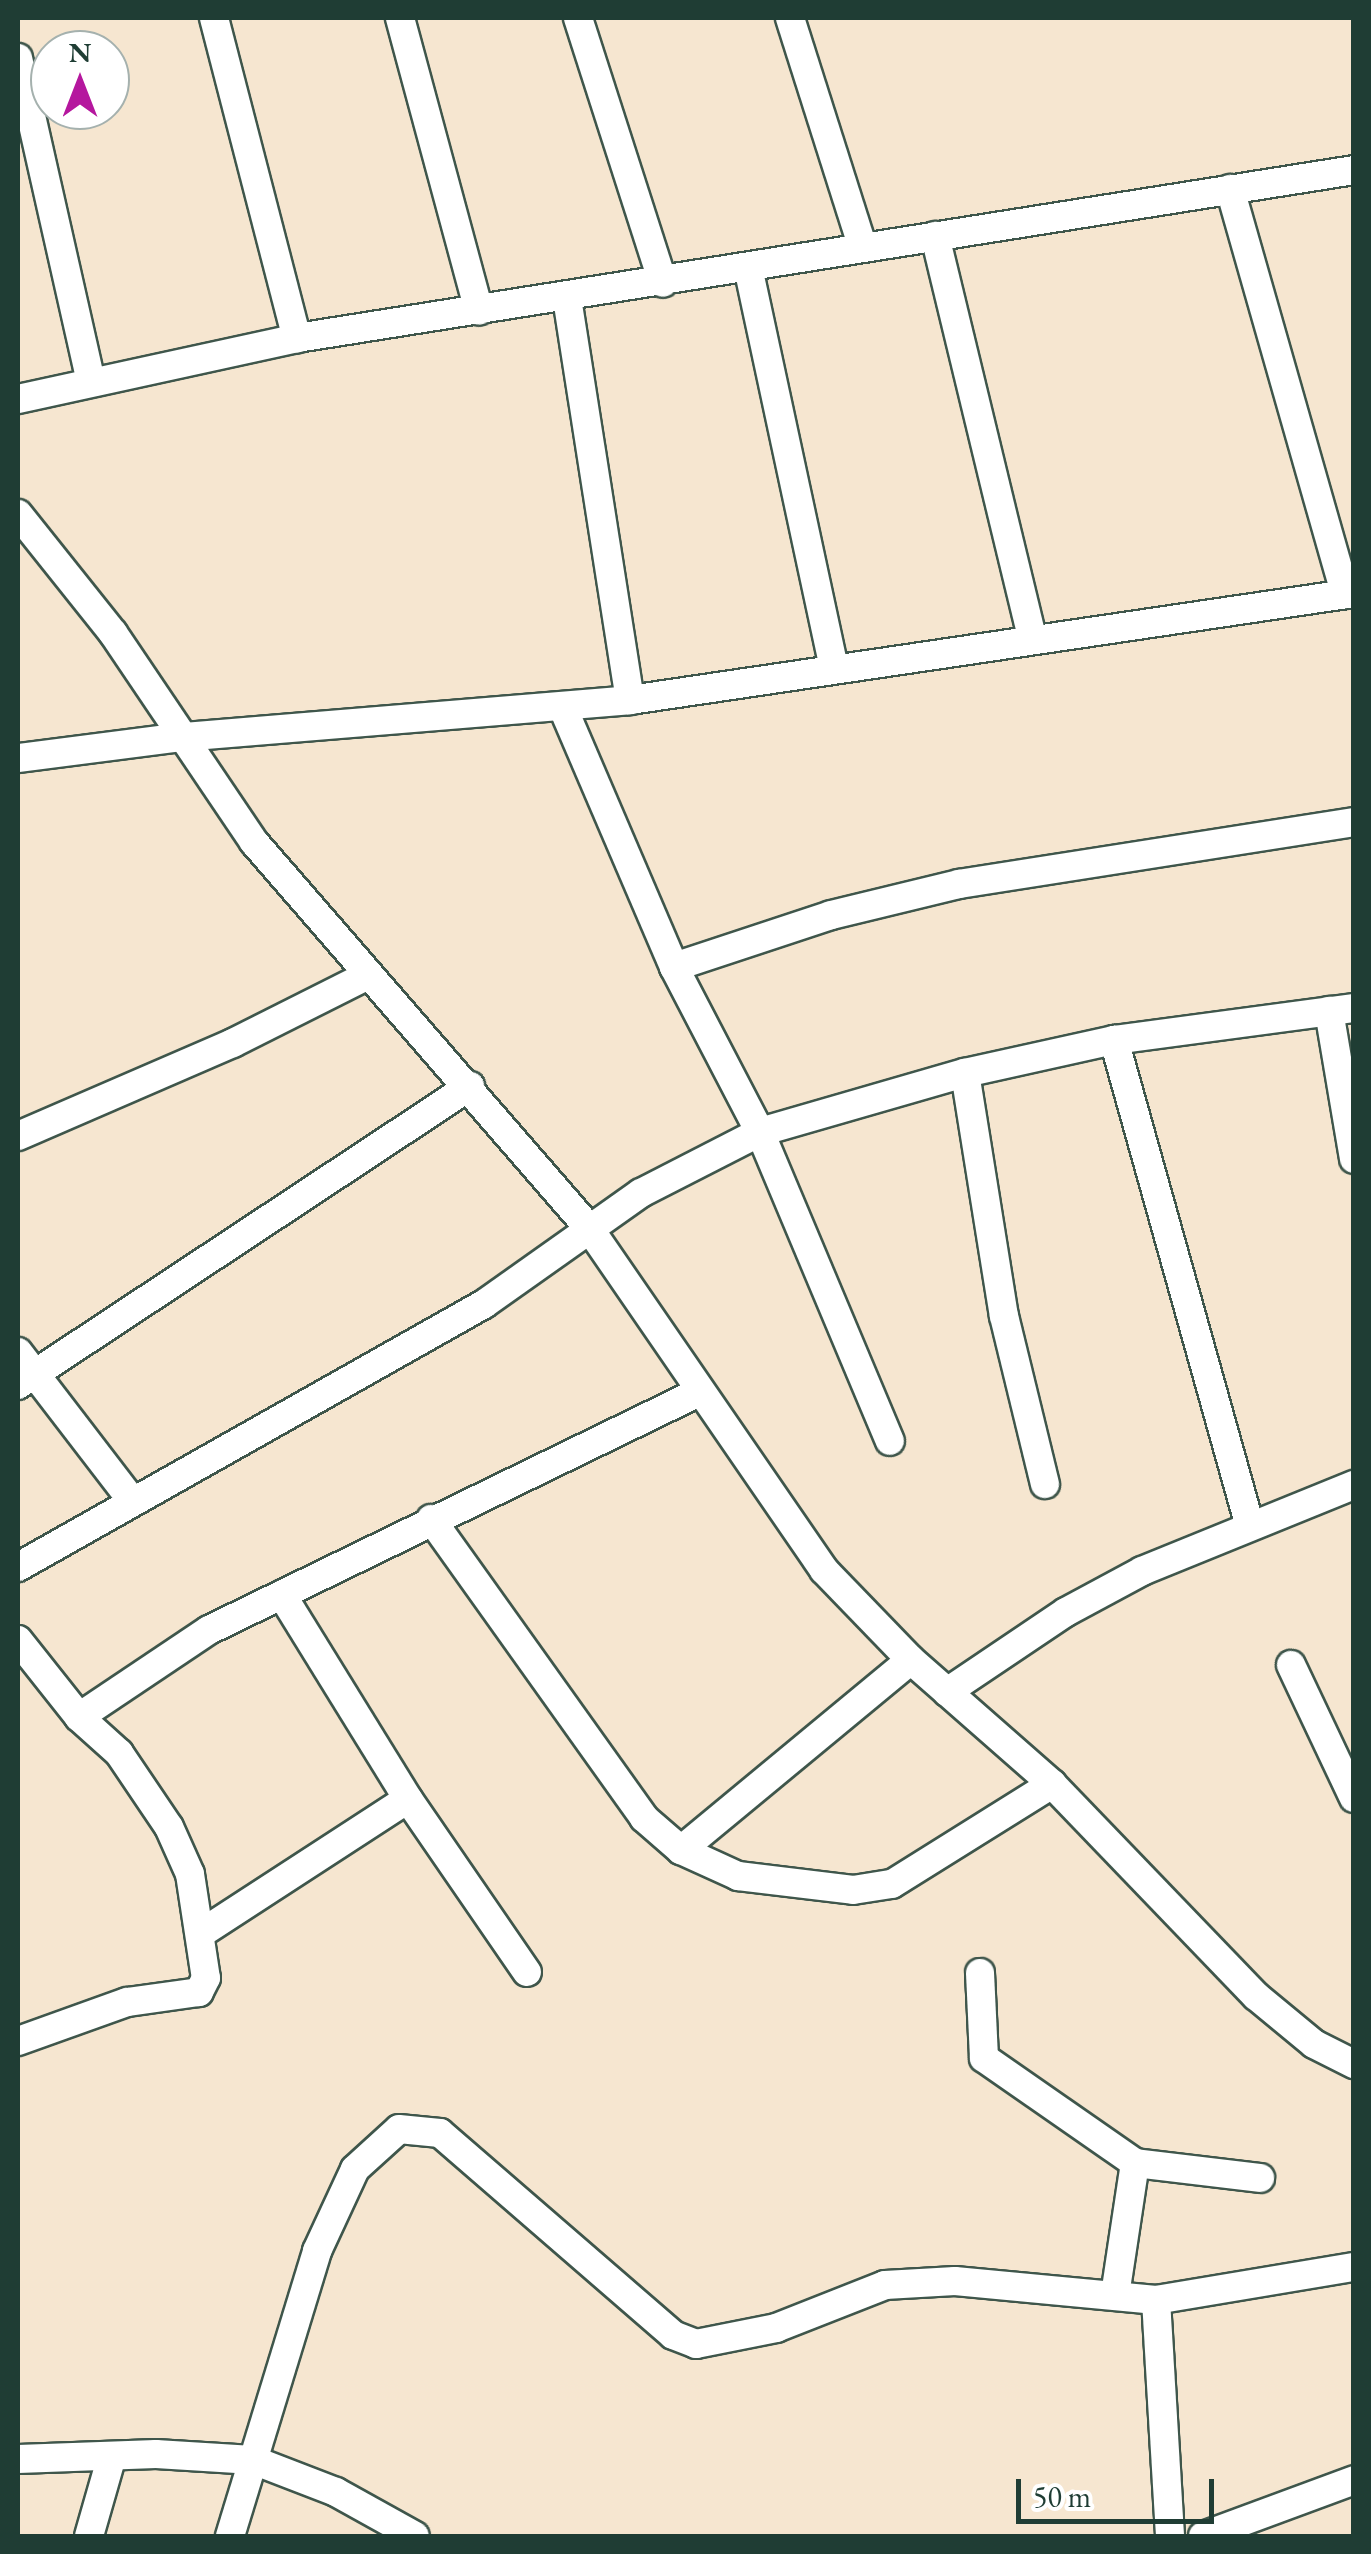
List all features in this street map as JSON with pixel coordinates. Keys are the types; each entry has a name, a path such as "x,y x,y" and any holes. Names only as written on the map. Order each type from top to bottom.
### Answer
{"street":[{"path":"214,18 297,338"},
{"path":"400,18 479,312"},
{"path":"578,18 662,283"},
{"path":"790,18 862,244"},
{"path":"18,58 91,381"},
{"path":"18,400 297,338 662,283 862,244 936,236 1354,170"},
{"path":"18,758 183,737 630,700 1349,593 1230,189"},
{"path":"936,236 1032,638"},
{"path":"748,267 834,669"},
{"path":"566,298 630,700"},
{"path":"18,514 112,633 254,842 366,976 470,1086 589,1228 697,1393 824,1570 911,1660 1052,1784 1256,1996 1314,2044 1354,2064"},
{"path":"563,708 674,968 760,1132 890,1441"},
{"path":"674,968 812,921 959,884 1354,822"},
{"path":"18,1136 233,1042 366,976"},
{"path":"18,1566 130,1498 484,1304 589,1228 760,1132 965,1073 1114,1040 1341,1009 1354,1159"},
{"path":"1114,1040 1250,1523"},
{"path":"965,1073 1004,1316 1045,1484"},
{"path":"130,1498 23,1371 470,1086"},
{"path":"79,1717 208,1630 697,1393"},
{"path":"947,1692 1066,1612 1250,1523 1354,1485"},
{"path":"432,1520 644,1818 681,1850 738,1876 788,1886 853,1890 892,1884 1052,1784"},
{"path":"282,1594 408,1800 528,1972"},
{"path":"18,1640 79,1717 151,1795 190,1874 203,1932 206,1978 199,1992 127,2002 18,2041"},
{"path":"681,1850 911,1660"},
{"path":"1291,1665 1354,1798"},
{"path":"203,1932 408,1800"},
{"path":"980,1973 984,2058 1135,2163 1260,2178"},
{"path":"230,2536 317,2251 356,2168 399,2129 440,2133 674,2335 696,2344 776,2328 886,2285 955,2281 1156,2300 1354,2267"},
{"path":"1115,2296 1135,2163"},
{"path":"1156,2300 1170,2536"},
{"path":"89,2536 112,2456"},
{"path":"18,2460 112,2456 253,2460 336,2492 415,2536"},
{"path":"1203,2536 1354,2480"}]}
